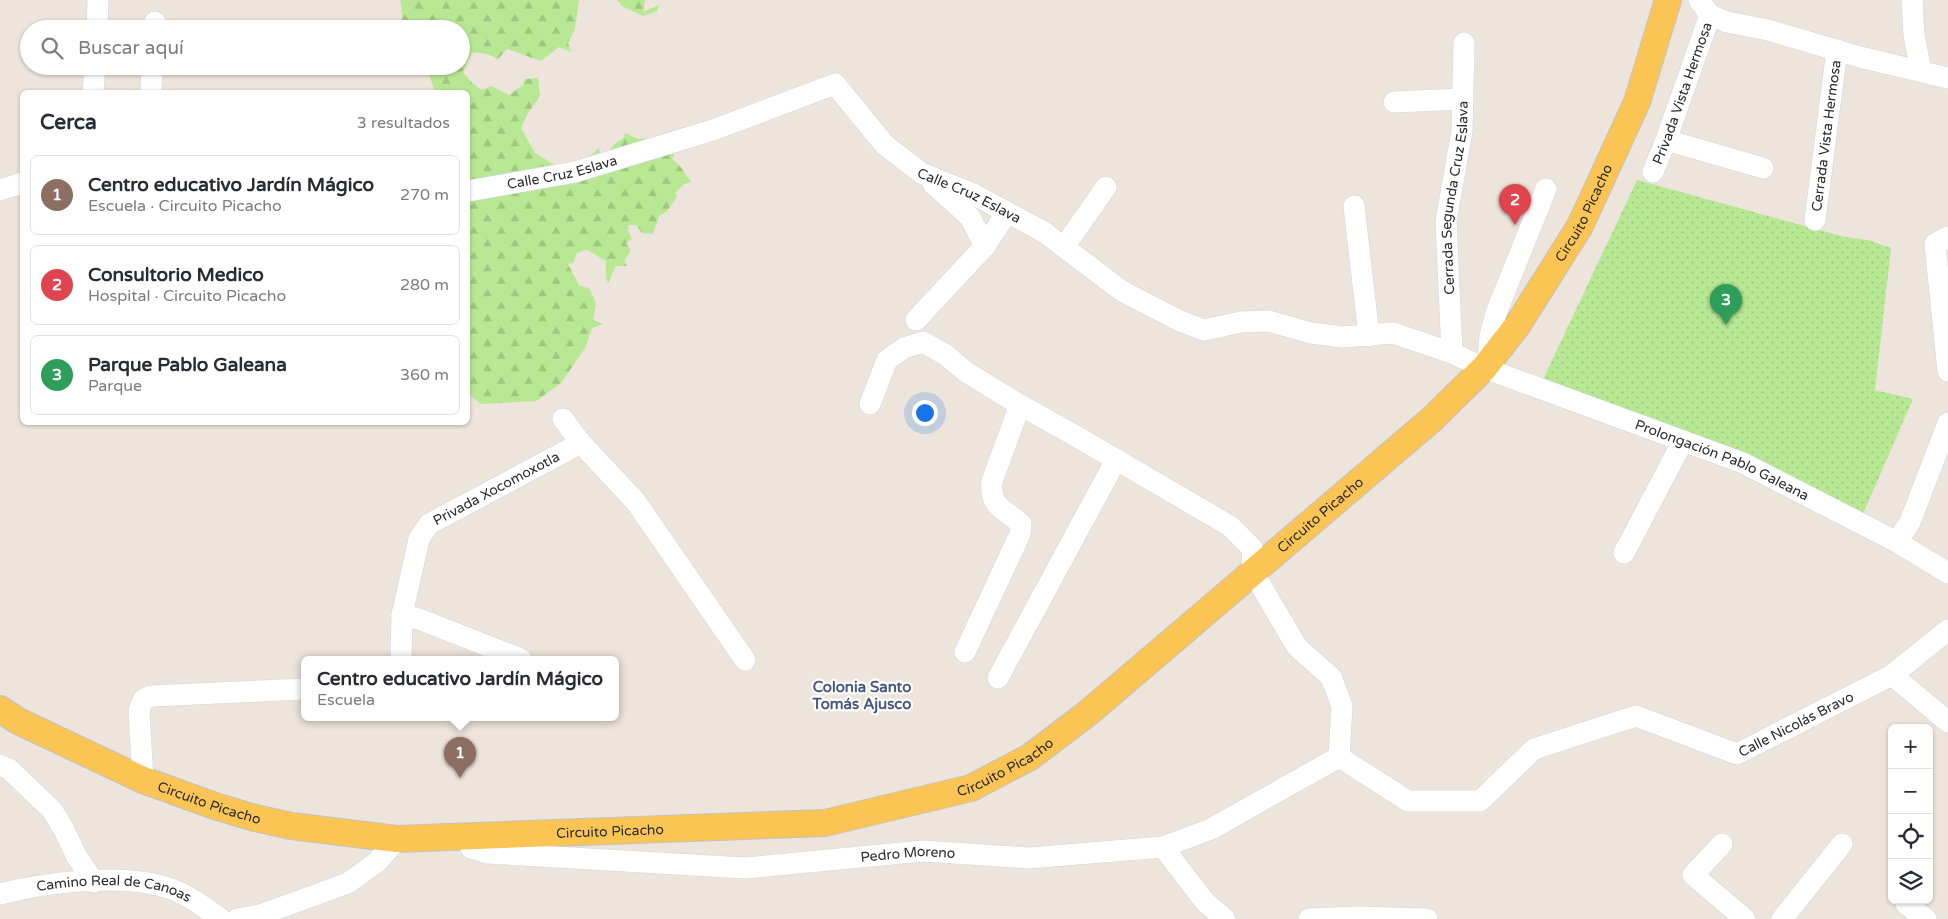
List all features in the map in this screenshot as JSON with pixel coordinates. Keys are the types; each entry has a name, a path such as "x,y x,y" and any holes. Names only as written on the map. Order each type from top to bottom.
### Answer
{"main road":[{"name":"Circuito Picacho","path":"0,709 18,721 143,780 216,806 291,826 397,839 825,823 971,788 1030,757 1088,713 1431,420 1486,366 1517,326 1580,226 1637,102 1668,0"}],"street":[{"path":"97,20 98,0"},
{"path":"1912,0 1914,35 1921,71"},
{"name":"Cerrada Vista Hermosa","path":"1704,8 1727,22 1768,30 1860,58 1948,78"},
{"name":"Privada Vista Hermosa","path":"1653,172 1666,140 1704,8"},
{"name":"Cerrada Segunda Cruz Eslava","path":"1452,352 1446,221 1462,131 1464,43"},
{"name":"Cerrada Vista Hermosa","path":"1815,220 1838,50"},
{"path":"93,90 94,75"},
{"path":"150,90 151,75"},
{"name":"Calle Cruz Eslava","path":"470,191 575,172 714,130 835,84 884,144 921,173 973,194 1044,232 1122,291 1180,321 1204,330 1241,322 1269,321 1311,332 1342,337 1393,334 1452,352 1486,366"},
{"path":"1394,102 1462,99"},
{"path":"1666,140 1763,168"},
{"path":"921,173 970,217 986,246"},
{"path":"0,190 20,184"},
{"path":"1064,247 1106,187"},
{"path":"1486,366 1490,336 1496,313 1546,190"},
{"path":"1354,206 1369,336"},
{"path":"916,320 986,246 1006,212"},
{"path":"1948,237 1935,244 1948,371"},
{"path":"870,404 887,360 904,348 923,342 946,355 966,372 1020,405 1230,526 1252,548 1253,572 1297,647 1331,677 1342,706 1339,758"},
{"name":"Prolongación Pablo Galeana","path":"1486,366 1743,463 1897,542 1948,573"},
{"path":"965,652 1020,534 1021,524 995,503 991,493 992,481 1020,405"},
{"path":"562,419 581,443 636,502 745,660"},
{"path":"1897,542 1910,522 1948,423"},
{"path":"1624,553 1683,441"},
{"name":"Privada Xocomoxotla","path":"401,656 402,615 419,539 429,524 581,443"},
{"path":"998,678 1116,460"},
{"path":"402,615 419,619 513,656"},
{"name":"Calle Nicolás Bravo","path":"1339,758 1408,801 1480,801 1534,748 1636,716 1737,754 1892,675 1948,630"},
{"path":"1892,675 1948,722"},
{"path":"143,780 139,711 143,700 151,696 301,689"},
{"name":"Pedro Moreno","path":"469,835 471,848 487,853 745,868 923,850 1028,858 1163,847 1211,829 1339,758"},
{"path":"5,767 52,810 77,857 94,882"},
{"path":"237,919 260,917 348,883 377,862 397,839"},
{"path":"1722,844 1693,875 1745,919"},
{"path":"1782,919 1842,844"},
{"path":"1163,847 1205,902 1225,919"},
{"name":"Camino Real de Canoas","path":"0,894 31,886 132,880 169,888 196,901 221,919"},
{"path":"1906,904 1926,919"},
{"path":"1309,919 1357,916 1427,919"}],"green space":[{"path":"400,0 579,0 575,29 568,43 571,52 559,47 541,61 507,49 498,59 487,54 472,52 470,56 470,20 403,20"},
{"path":"617,0 645,0 643,12 659,5 657,11 643,16 622,6"},
{"path":"429,75 465,75 472,83 482,90 491,86 509,95 523,85 525,79 538,78 539,98 528,113 521,128 535,153 558,167 584,161 599,148 601,158 617,142 623,139 625,133 638,139 648,138 672,150 674,155 672,159 680,166 691,182 684,184 675,193 677,197 667,211 659,216 653,234 642,233 636,225 629,225 628,231 632,239 626,243 631,250 624,261 627,266 616,266 608,283 606,278 606,261 587,250 577,253 573,263 568,264 579,285 590,289 596,304 593,320 603,324 592,328 585,348 561,383 536,401 481,404 470,396 470,90 434,90"},
{"path":"1637,180 1845,237 1868,240 1891,248 1875,390 1913,399 1859,523 1539,388"}],"place":[{"name":"Consultorio Medico","path":"1515,225"},
{"name":"Parque Pablo Galeana","path":"1726,325"},
{"name":"Centro educativo Jardín Mágico","path":"460,778"}],"district":[{"name":"Colonia Santo Tomás Ajusco","path":"862,696"}]}
